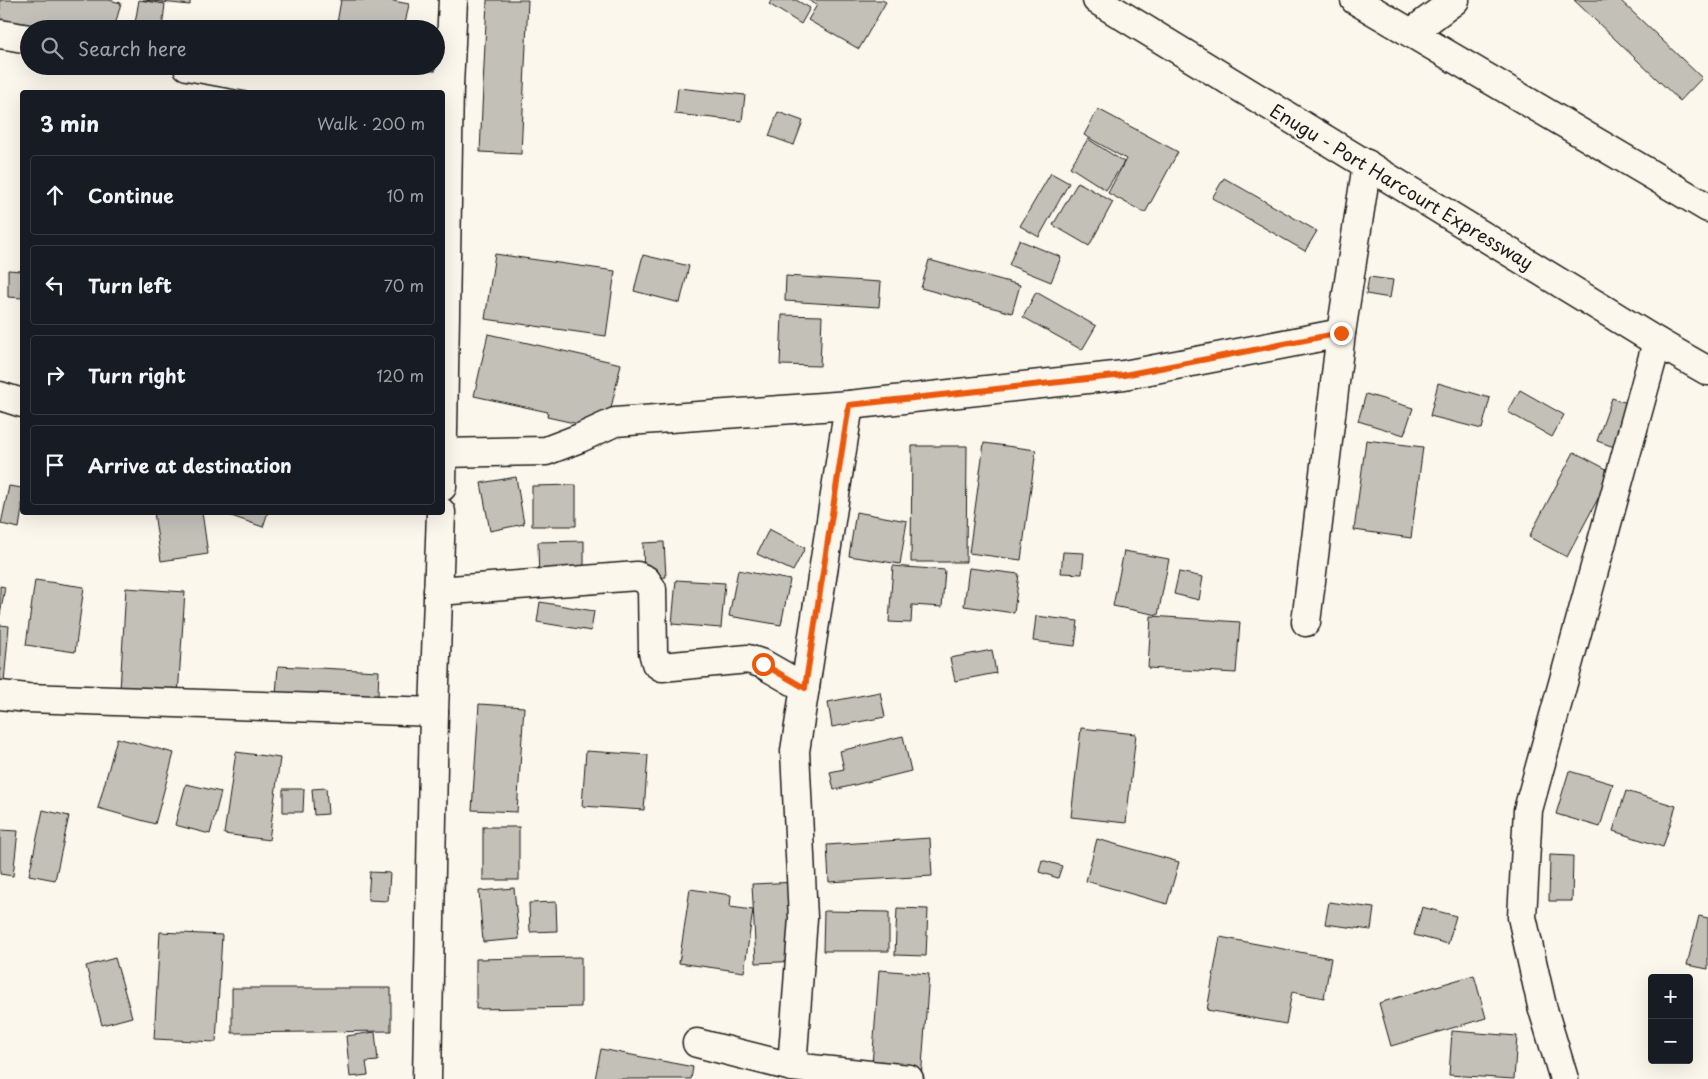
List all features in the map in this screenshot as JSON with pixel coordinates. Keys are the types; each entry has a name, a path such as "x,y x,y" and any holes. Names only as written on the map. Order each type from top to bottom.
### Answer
{"main road":[{"path":"445,331 449,86 453,0"},
{"name":"Enugu - Port Harcourt Expressway","path":"1097,0 1657,342 1708,370"},
{"path":"1354,0 1708,208"},
{"path":"1411,33 1455,0"},
{"path":"0,34 20,37"},
{"path":"237,75 265,80 449,86"},
{"path":"1306,622 1341,333 1368,164"},
{"path":"445,453 546,451 614,422 849,405 1124,375 1341,333"},
{"path":"1564,1079 1542,1006 1522,917 1528,810 1657,342"},
{"path":"0,396 20,402"},
{"path":"792,1067 803,918 795,751 849,405"},
{"path":"427,1079 434,712 441,515"},
{"path":"438,591 636,576 646,580 652,588 653,652 656,663 662,667 748,659 763,664 805,688"},
{"path":"0,695 26,698 434,712"},
{"path":"697,1043 792,1067 909,1079"}],"building":[{"path":"0,0 109,0 121,3 116,20 20,20 20,25 0,19"},
{"path":"139,0 165,4 163,20 136,20"},
{"path":"143,0 190,0 190,5"},
{"path":"341,0 388,0 409,4 406,20 338,20"},
{"path":"487,0 528,0 521,154 480,152"},
{"path":"772,0 796,0 810,8 801,24 769,4"},
{"path":"808,0 882,0 886,2 859,49 808,20 817,5"},
{"path":"1574,0 1620,0 1702,78 1680,101"},
{"path":"678,88 745,95 742,121 675,114"},
{"path":"1098,109 1178,152 1145,213 1108,193 1126,159 1084,135"},
{"path":"778,112 803,121 794,145 769,136"},
{"path":"1088,139 1124,162 1106,190 1070,167"},
{"path":"1051,173 1069,183 1039,237 1020,226"},
{"path":"1224,178 1317,231 1305,251 1212,198"},
{"path":"1078,182 1113,202 1089,246 1053,225"},
{"path":"1019,240 1061,257 1051,282 1009,265"},
{"path":"495,254 615,271 606,336 485,319"},
{"path":"643,255 689,266 680,303 634,291"},
{"path":"929,260 1020,285 1012,313 921,288"},
{"path":"8,270 20,271 20,298 8,297"},
{"path":"786,276 881,282 879,307 785,301"},
{"path":"1369,277 1393,280 1390,298 1366,294"},
{"path":"1036,292 1096,326 1082,350 1023,317"},
{"path":"782,315 822,316 820,366 780,365"},
{"path":"488,334 621,364 606,430 547,417 548,412 474,396"},
{"path":"1438,383 1490,398 1482,429 1430,416"},
{"path":"1520,390 1564,415 1552,437 1508,412"},
{"path":"1366,394 1413,408 1404,435 1358,421"},
{"path":"1612,398 1636,406 1620,449 1597,441"},
{"path":"1366,440 1423,447 1411,538 1354,530"},
{"path":"984,443 1036,450 1021,560 969,553"},
{"path":"912,446 967,446 966,562 911,562"},
{"path":"1574,452 1612,472 1567,557 1529,537"},
{"path":"516,477 524,524 490,531 481,483"},
{"path":"576,485 576,526 532,526 532,486"},
{"path":"9,486 20,488 21,515 19,528 1,524"},
{"path":"856,512 907,521 900,564 849,556"},
{"path":"154,515 202,515 208,554 161,561"},
{"path":"229,515 267,515 263,527"},
{"path":"769,529 805,548 793,571 757,554"},
{"path":"584,541 584,582 539,583 538,542"},
{"path":"664,542 666,577 644,579 643,543"},
{"path":"1124,551 1169,559 1158,615 1113,606"},
{"path":"1063,552 1084,553 1082,574 1061,573"},
{"path":"893,566 945,570 942,607 912,605 911,623 889,622"},
{"path":"969,568 1019,574 1014,613 964,606"},
{"path":"738,570 790,580 781,625 729,616"},
{"path":"1179,572 1203,577 1199,600 1174,594"},
{"path":"35,580 84,587 75,652 26,645"},
{"path":"676,580 725,583 721,628 672,624"},
{"path":"0,586 5,587 0,615"},
{"path":"126,588 185,592 177,710 119,707"},
{"path":"540,602 594,611 591,631 537,622"},
{"path":"1036,616 1078,621 1075,646 1033,641"},
{"path":"1151,616 1240,622 1236,673 1148,668"},
{"path":"0,625 9,626 3,693 0,693"},
{"path":"992,650 996,673 955,681 950,658"},
{"path":"278,666 379,671 377,716 275,711"},
{"path":"880,692 885,717 832,727 828,702"},
{"path":"479,704 524,707 517,812 472,810"},
{"path":"1081,728 1136,734 1126,823 1071,817"},
{"path":"903,736 911,771 834,790 830,772 844,769 840,751"},
{"path":"117,738 174,753 155,824 98,808"},
{"path":"586,751 648,755 644,810 582,806"},
{"path":"236,752 280,758 269,840 224,834"},
{"path":"1569,771 1613,784 1600,827 1556,814"},
{"path":"186,784 221,792 210,834 175,825"},
{"path":"326,788 328,814 314,815 312,789"},
{"path":"283,789 304,789 303,812 283,812"},
{"path":"1626,791 1676,806 1663,847 1613,831"},
{"path":"43,810 69,816 55,880 29,875"},
{"path":"483,827 519,827 519,880 483,880"},
{"path":"0,830 18,831 13,876 0,874"},
{"path":"930,838 932,876 829,882 827,845"},
{"path":"1097,839 1179,862 1167,904 1086,881"},
{"path":"1550,855 1573,856 1572,901 1549,901"},
{"path":"1042,860 1062,866 1058,878 1039,872"},
{"path":"370,872 390,873 388,901 368,900"},
{"path":"798,882 801,961 756,963 752,884"},
{"path":"514,888 519,939 483,942 479,891"},
{"path":"690,889 731,895 730,907 753,910 744,972 679,963"},
{"path":"556,902 557,931 530,932 529,903"},
{"path":"1329,902 1374,908 1371,930 1325,924"},
{"path":"1422,907 1456,916 1448,944 1414,935"},
{"path":"897,908 928,909 926,956 895,955"},
{"path":"824,911 889,912 889,951 823,951"},
{"path":"1699,916 1708,918 1708,969 1687,965"},
{"path":"160,932 222,935 216,1042 154,1039"},
{"path":"1220,937 1331,958 1324,998 1292,992 1286,1024 1207,1010"},
{"path":"581,957 581,1007 476,1009 476,959"},
{"path":"115,958 132,1017 102,1025 86,966"},
{"path":"879,970 929,974 921,1079 871,1079"},
{"path":"1474,975 1486,1018 1391,1046 1379,1003"},
{"path":"232,988 391,988 391,1031 232,1033"},
{"path":"1452,1031 1517,1036 1514,1079 1449,1075"},
{"path":"375,1032 378,1061 366,1062 368,1075 350,1077 346,1036"},
{"path":"601,1049 693,1067 691,1079 595,1079"}],"route":[{"path":"763,664 805,688 849,405 1124,375 1341,333"}]}
